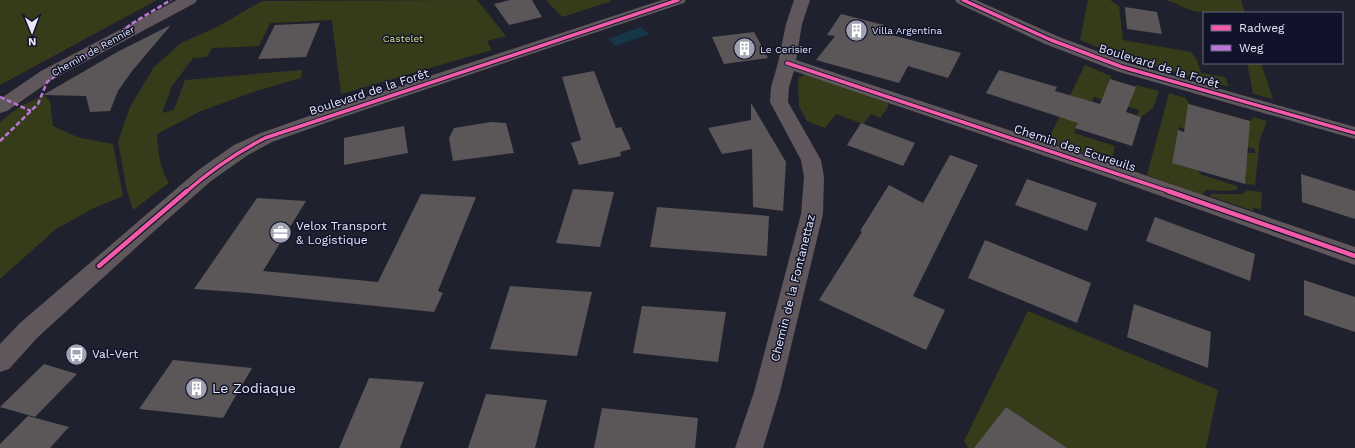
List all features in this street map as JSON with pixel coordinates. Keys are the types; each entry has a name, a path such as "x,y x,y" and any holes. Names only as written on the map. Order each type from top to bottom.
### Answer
{"street":[{"name":"Chemin de Rennier","path":"0,107 80,57 189,0"},
{"name":"Boulevard de la Forêt","path":"0,361 29,330 143,228 204,176 247,147 265,138 333,114 678,0"},
{"name":"Chemin de la Fontanettaz","path":"749,448 767,392 810,229 812,214 814,177 811,160 779,102 780,87 787,63 794,24 802,0"},
{"name":"Boulevard de la Forêt","path":"963,0 1051,40 1122,67 1355,133"},
{"name":"Chemin des Ecureuils","path":"787,63 1120,174 1355,256"},
{"name":"Boulevard de la Forêt","path":"0,349 29,330"}],"green space":[{"path":"0,0 157,0 0,85"},
{"name":"Castelet","path":"477,0 506,36 487,41 492,50 341,94 332,20 270,23 259,46 212,48 207,57 193,58 172,86 162,113 174,110 185,80 302,70 301,78 256,91 201,111 157,134 162,166 169,183 133,210 127,191 118,142 130,107 154,67 181,43 217,27 262,1"},
{"path":"546,0 610,0 612,1 562,17"},
{"path":"1088,0 1110,0 1119,6 1123,40 1191,52 1197,60 1201,73 1225,77 1229,87 1173,72 1116,54 1080,40"},
{"path":"1165,0 1241,0 1245,12 1194,11"},
{"path":"1247,64 1261,64 1273,99 1253,94"},
{"path":"1085,65 1111,76 1111,79 1135,87 1136,85 1159,91 1153,108 1141,117 1137,115 1139,110 1094,97 1092,102 1087,100 1074,133 1115,146 1111,163 1047,142"},
{"path":"806,74 888,101 888,107 880,118 871,114 863,124 836,114 825,128 807,121 799,106 798,78"},
{"path":"1169,93 1186,98 1189,104 1250,121 1254,117 1267,121 1260,138 1255,185 1245,184 1247,153 1255,153 1255,149 1179,127 1172,162 1195,168 1202,175 1237,186 1238,189 1229,191 1206,190 1202,195 1147,175"},
{"path":"44,95 50,101 53,126 80,138 113,144 123,196 92,209 56,229 0,279 0,122 19,107"},
{"path":"1246,190 1262,192 1261,210 1253,207 1253,211 1210,196 1211,194 1243,194"},
{"path":"1028,311 1218,390 1206,448 1067,448 1006,407 975,447 976,448 968,448 964,441"}],"water":[{"path":"641,27 649,34 616,46 608,39"}],"building":[{"path":"510,0 532,0 542,17 509,25 494,4"},
{"path":"1125,7 1157,12 1162,34 1127,29"},
{"path":"841,14 884,25 880,32 961,53 948,78 908,66 899,83 816,60 835,36 827,35"},
{"path":"320,23 306,57 258,59 275,25"},
{"path":"171,25 132,71 118,91 110,111 90,112 86,96 43,95 119,51"},
{"name":"Le Cerisier","path":"754,32 768,58 724,64 712,37"},
{"path":"999,70 1057,87 1055,91 1100,104 1110,79 1136,87 1126,112 1141,117 1132,146 1075,128 1078,123 986,93"},
{"path":"594,71 616,128 621,127 631,149 620,152 621,156 579,165 571,143 581,140 562,77"},
{"path":"751,103 786,162 783,211 753,207 752,149 722,154 708,128 751,120"},
{"path":"1188,104 1250,121 1245,184 1172,163 1178,130 1184,132"},
{"path":"491,122 506,123 514,153 453,161 449,138 454,128"},
{"path":"861,123 915,143 903,166 847,145"},
{"path":"404,126 408,153 344,165 344,138"},
{"path":"950,155 978,165 913,296 945,310 926,350 819,300 862,232 860,231 889,185 923,203"},
{"path":"1301,174 1355,191 1355,219 1302,202"},
{"path":"1027,179 1097,203 1087,231 1015,205"},
{"path":"573,189 614,192 600,247 556,243"},
{"path":"421,194 476,197 438,291 443,293 434,312 249,293 194,289 257,198 306,201 263,271 378,282"},
{"path":"657,207 769,216 767,256 650,247"},
{"path":"1155,217 1255,254 1250,281 1146,241"},
{"path":"985,240 1091,283 1077,323 968,278"},
{"path":"1304,280 1355,297 1355,332 1304,315"},
{"path":"510,286 592,292 577,356 490,349"},
{"path":"1134,304 1211,332 1208,368 1127,337"},
{"path":"642,306 726,312 718,362 633,353"},
{"name":"Le Zodiaque","path":"173,360 252,368 223,418 139,409"},
{"path":"44,364 77,374 35,417 0,407"},
{"path":"369,378 424,382 400,448 339,448"},
{"path":"486,394 547,400 535,448 468,448"},
{"path":"1006,407 1067,448 974,448"},
{"path":"602,408 698,418 695,448 594,448"},
{"path":"28,416 69,427 50,448 0,448 0,444"}],"marked path":[{"path":"0,141 38,104 47,82 78,60 111,41 131,24 171,0"},
{"path":"0,97 31,111"}],"cycle path":[{"path":"99,266 204,176 241,150 265,138 333,114 678,0"},
{"path":"963,0 1051,40 1122,67 1355,133"},
{"path":"787,63 1120,174 1355,256"}],"place":[{"name":"Villa Argentina","path":"856,30"},
{"name":"Le Cerisier","path":"745,49"},
{"name":"Velox Transport & Logistique","path":"281,233"},
{"name":"Val-Vert","path":"76,354"},
{"name":"Le Zodiaque","path":"197,388"}]}
